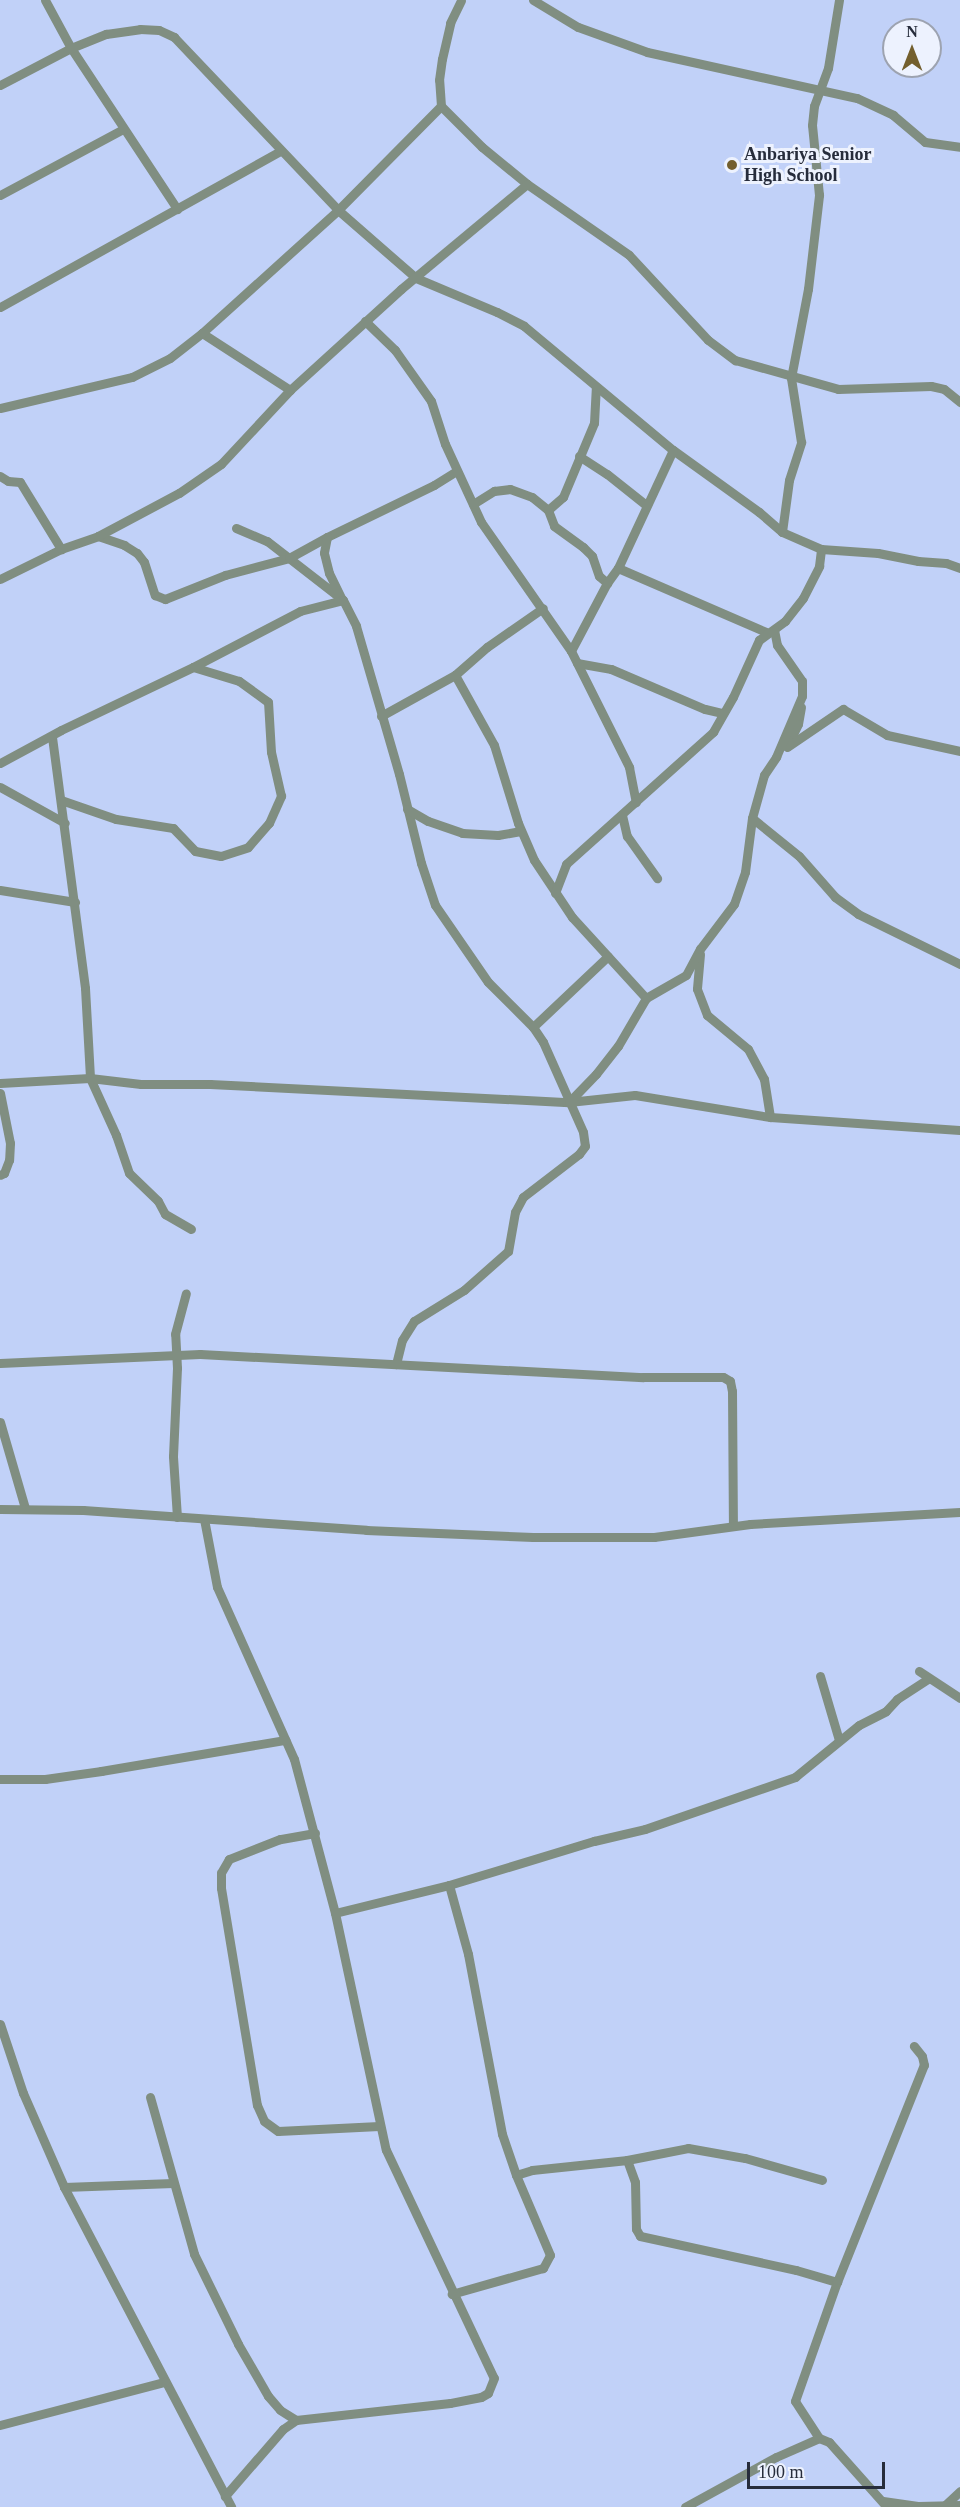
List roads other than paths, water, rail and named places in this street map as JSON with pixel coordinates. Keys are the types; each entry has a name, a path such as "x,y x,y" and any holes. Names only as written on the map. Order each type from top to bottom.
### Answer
{"street":[{"path":"45,0 123,129 177,209"},
{"path":"461,0 450,23 442,59 439,81 441,106 482,147 526,184 629,255 708,340 735,360 764,366 791,378 838,390 931,386 944,390 960,402"},
{"path":"534,0 578,27 647,52 848,95 880,108 930,145 960,147"},
{"path":"782,532 789,480 801,442 791,378 808,289 819,195 812,125 819,90 828,68 839,0"},
{"path":"0,85 72,48 122,30 159,30 174,37 280,151 313,180 338,210 416,278 524,326 673,450 759,512 782,532 821,549 946,563 960,568"},
{"path":"0,408 132,377 170,358 202,333 338,210 441,106"},
{"path":"0,195 123,129"},
{"path":"1,305 280,151"},
{"path":"0,579 61,549 98,536 179,493 221,465 290,390 365,321 526,184"},
{"path":"365,321 395,350 431,401 456,471 481,522 571,651 629,767 636,802"},
{"path":"202,333 290,390"},
{"path":"548,510 563,497 594,423 596,387"},
{"path":"571,651 607,583 618,568 673,450"},
{"path":"579,456 646,505"},
{"path":"98,536 136,552 144,562 155,595 165,599 225,575 289,558 434,485 456,471"},
{"path":"0,476 8,481 20,482 61,549"},
{"path":"473,504 494,491 510,489 532,497 548,510 554,526 592,556 599,576 607,583"},
{"path":"236,528 267,542 343,600"},
{"path":"327,537 324,553 330,573 354,618 428,887 446,923 488,982 533,1028 583,1132 585,1146 579,1154 523,1197 515,1212 508,1251 464,1290 414,1321 402,1340 396,1364"},
{"path":"555,893 566,864 706,740 723,713 759,640 792,615 803,598 819,566 821,549"},
{"path":"618,568 770,631 802,681 798,724 787,747 843,709 887,735 960,751"},
{"path":"0,763 61,730 193,667 300,611 343,600"},
{"path":"381,716 455,675 487,647 543,608"},
{"path":"577,663 611,669 705,709 723,713"},
{"path":"62,800 116,819 173,828 195,851 221,856 248,847 269,823 281,796 271,752 268,702 239,681 193,667"},
{"path":"455,675 494,745 521,831 534,860 572,917 646,998"},
{"path":"569,1102 596,1074 618,1046 646,998 686,975 700,949 734,904 745,872 752,818 764,775 776,757 802,696"},
{"path":"52,736 87,1000 90,1078 116,1135 129,1173 158,1201 165,1214 191,1229"},
{"path":"0,787 65,823"},
{"path":"407,809 428,821 462,833 498,835 521,831"},
{"path":"622,815 627,836 657,878"},
{"path":"752,818 799,856 835,897 858,914 960,964"},
{"path":"0,890 75,902"},
{"path":"700,949 697,989 707,1015 748,1049 764,1078 770,1118"},
{"path":"533,1028 608,956"},
{"path":"0,1083 90,1078 141,1084 210,1084 569,1102 635,1095 770,1118 960,1130"},
{"path":"0,1093 10,1143 9,1160 4,1173 0,1175"},
{"path":"177,1517 173,1456 176,1431 175,1334 186,1293"},
{"path":"0,1363 176,1354 643,1377 723,1377 730,1381 732,1391 733,1526"},
{"path":"0,1422 25,1508"},
{"path":"0,1509 25,1508 366,1530 533,1537 654,1537 733,1526 960,1512"},
{"path":"204,1519 217,1587 294,1759 335,1913 386,2150 402,2189 494,2378 488,2393 450,2403 296,2420 283,2429 225,2496"},
{"path":"919,1671 960,1698"},
{"path":"820,1676 839,1740"},
{"path":"335,1913 449,1885 594,1841 645,1830 788,1780 795,1777 859,1725 886,1711 897,1699 929,1678"},
{"path":"0,1779 45,1779 285,1740"},
{"path":"315,1833 280,1839 229,1859 221,1873 223,1898 257,2105 264,2121 278,2131 380,2126"},
{"path":"449,1885 470,1965 502,2134 516,2175 550,2255 543,2268 452,2294"},
{"path":"0,2024 23,2093 64,2187 231,2507"},
{"path":"914,2046 922,2056 924,2066 837,2283 795,2402 819,2438 829,2442 885,2504 960,2505"},
{"path":"150,2097 194,2254 238,2344 268,2396 280,2410 296,2420"},
{"path":"516,2175 532,2170 627,2160 688,2148 745,2158 822,2180"},
{"path":"627,2160 635,2182 636,2229 640,2236 784,2267 837,2283"},
{"path":"64,2187 173,2183"},
{"path":"0,2425 164,2382"},
{"path":"685,2507 766,2462 819,2438"},
{"path":"944,2506 960,2491"}],"place":[{"name":"Anbariya Senior High School","path":"732,165"}]}
